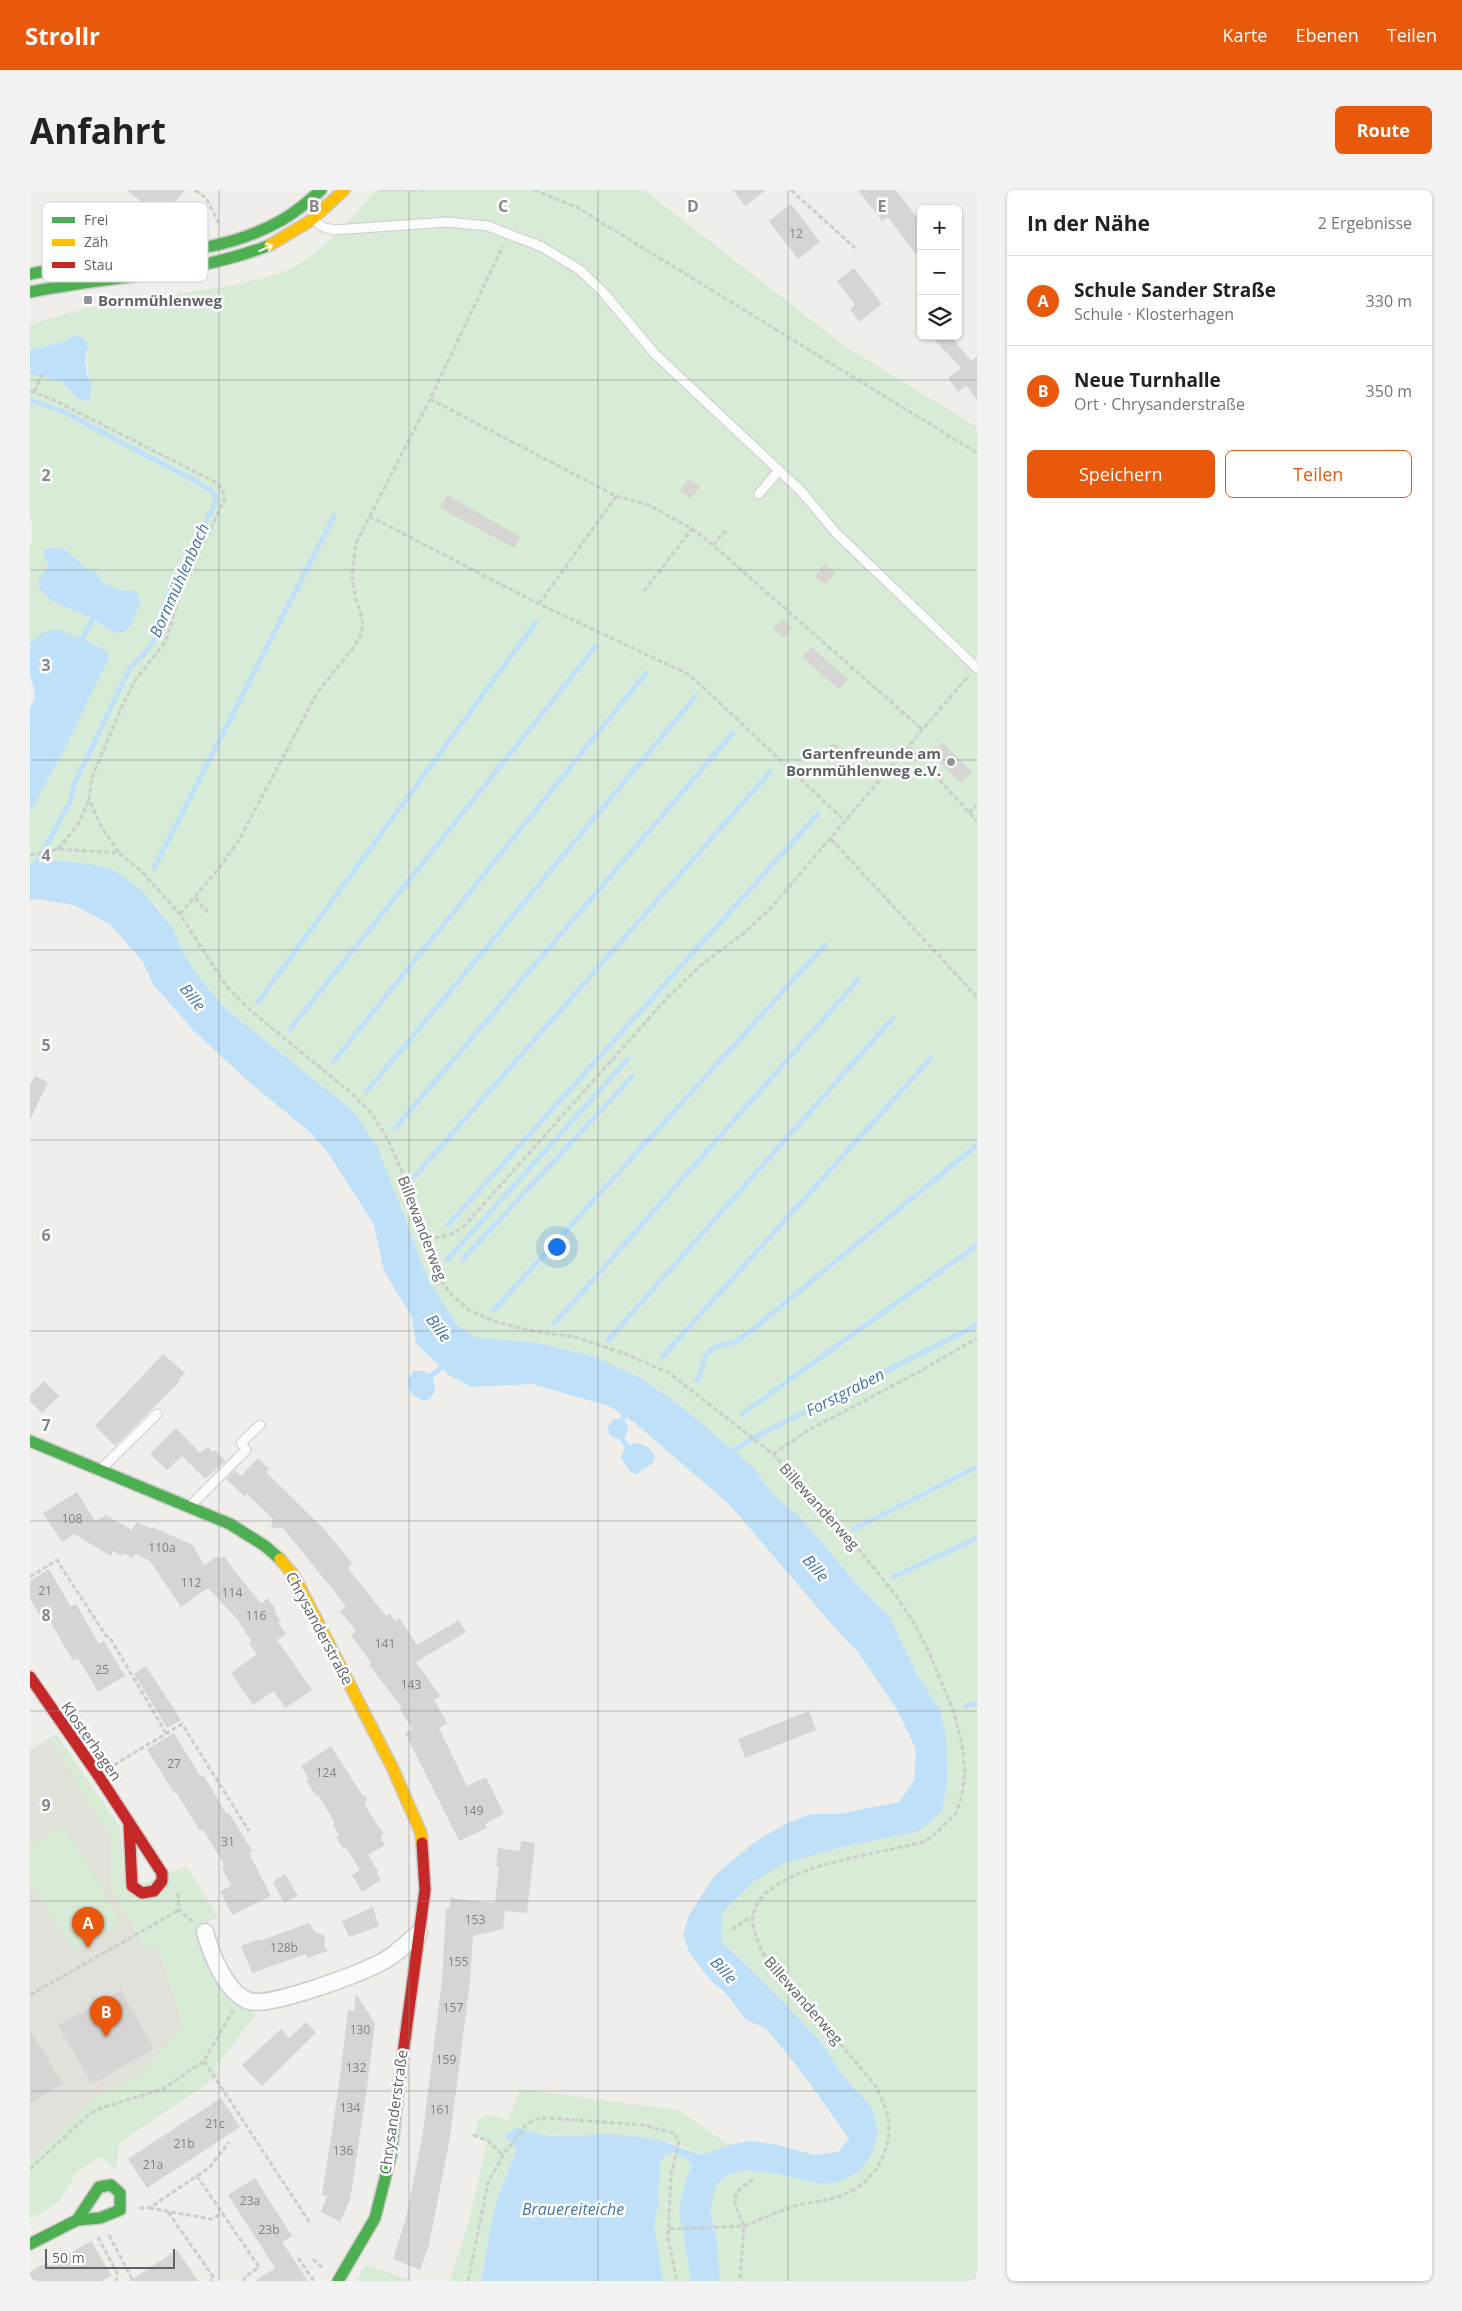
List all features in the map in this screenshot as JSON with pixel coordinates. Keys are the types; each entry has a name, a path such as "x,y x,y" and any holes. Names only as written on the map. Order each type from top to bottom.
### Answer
{"street":[{"path":"208,248 225,244 276,224 304,206 320,190"},
{"path":"208,265 225,263 266,249 313,220 344,190"},
{"path":"30,292 78,282"},
{"name":"Chrysanderstraße","path":"30,1440 102,1468 237,1527 261,1541 278,1555 294,1576 392,1767 421,1833 426,1873 403,2042 391,2154 375,2218 338,2281"},
{"name":"Klosterhagen","path":"30,1677 98,1775 162,1873 162,1882 154,1891 142,1893 132,1886 129,1868 132,1838 129,1823"},
{"path":"205,1932 211,1954 222,1974 239,1995 249,2001 260,2003 285,1998 381,1963 418,1933"},
{"path":"30,2244 82,2219 100,2218 120,2210 120,2193 116,2188 104,2184 95,2191 82,2219"}],"lane":[{"path":"313,220 323,227 333,230 447,222 488,226 509,232 548,251 590,279 655,354 802,492 836,532 977,668"},
{"path":"759,494 778,470"},
{"path":"102,1468 157,1414"},
{"path":"191,1506 246,1450 241,1443 260,1425"}],"path":[{"path":"195,190 206,198 221,227"},
{"path":"381,190 426,190"},
{"path":"534,190 578,208 977,453"},
{"path":"791,190 855,248"},
{"path":"180,914 195,898 239,840 317,693 360,637 362,620 354,596 352,575 356,543 430,399 509,232"},
{"path":"43,373 32,392 54,400 215,482 222,488 225,498 180,594 166,641 136,679 123,704 92,777 89,799 77,826 58,849"},
{"path":"430,399 616,496 650,505 692,529 713,545 923,730"},
{"path":"539,604 616,496"},
{"path":"369,516 539,604 690,675 845,821"},
{"path":"644,591 692,529"},
{"path":"713,545 723,533 729,531"},
{"path":"427,1238 440,1238 456,1233 466,1224 668,998 700,966 745,932 770,909 977,668"},
{"path":"909,747 977,821"},
{"name":"Billewanderweg","path":"89,799 102,828 119,852 141,870 180,914 227,986 250,1010 350,1092 372,1114 388,1140 412,1194 438,1278 452,1296 469,1310 493,1321 575,1337 623,1353 670,1373 773,1454 862,1553 914,1622 928,1650 953,1710 962,1744 965,1771 962,1795 956,1813 926,1841 828,1862 796,1874 769,1890 756,1906 753,1916 757,1939 762,1952 868,2075 879,2093 889,2125 886,2153 873,2173 851,2191 833,2198 797,2206 744,2226"},
{"path":"969,813 977,805"},
{"path":"831,839 977,997"},
{"path":"30,855 58,849 119,852"},
{"path":"195,898 208,912"},
{"path":"773,1454 807,1431 917,1373 977,1338"},
{"path":"30,1577 57,1560 105,1635 110,1638 166,1733"},
{"path":"98,1775 182,1724 249,1830"},
{"path":"178,1891 179,1910 205,1932"},
{"path":"30,1995 179,1910"},
{"path":"732,1929 753,1916"},
{"path":"30,2169 88,2115 100,2108 163,2089 204,2061 235,2007 239,1995"},
{"path":"204,2061 310,2223"},
{"path":"468,2281 488,2183 503,2155 527,2124 537,2119 548,2118 643,2124 674,2133 679,2141 671,2183 668,2238 677,2281"},
{"path":"473,2135 488,2141 503,2155"},
{"path":"149,2208 210,2167 229,2142"},
{"path":"197,2176 259,2266 245,2276 244,2281"},
{"path":"740,2281 744,2226 735,2204 736,2192 752,2179"},
{"path":"120,2210 149,2208 211,2219 223,2213"},
{"path":"168,2212 215,2280 210,2281"},
{"path":"100,2218 133,2281"},
{"path":"82,2219 117,2273 116,2281"},
{"path":"669,2229 744,2226"},
{"path":"298,2258 314,2281"}],"shaded area":[{"path":"50,1738 111,1838 110,1888 146,1950 158,1947 183,2025 140,2076 94,2097 30,2161 30,1750"}],"green space":[{"path":"376,190 644,190 846,347 977,427 977,2281 720,2281 717,2241 710,2212 716,2185 727,2175 745,2170 779,2174 820,2184 839,2182 859,2171 872,2108 843,2076 821,2042 721,1941 722,1913 755,1880 770,1870 789,1862 832,1849 915,1832 946,1735 940,1711 918,1676 889,1616 863,1591 799,1516 775,1497 754,1468 677,1403 642,1379 593,1356 538,1343 474,1337 456,1325 429,1281 378,1148 352,1110 228,1011 202,981 185,956 173,929 155,904 30,864 30,812 62,754 67,634 52,631 43,634 30,643 30,547 32,544 32,521 30,516 30,374 42,375 61,381 77,397 84,401 89,401 92,389 87,364 88,351 75,335 60,343 30,350 30,325 85,308 236,285 275,275 296,266 316,252 343,228","holes":["66,550 85,568 95,571 103,582 119,590 125,589 115,633 77,612 39,578 48,567 45,560"]},
{"path":"56,1733 120,1828 126,1890 187,1866 218,1917 197,1927 210,1966 216,1978 233,1999 256,2014 215,2068 220,2075 119,2143 116,2171 101,2156 77,2171 59,2202 30,2219 30,2161 94,2097 140,2076 183,2025 158,1947 146,1950 110,1888 111,1838 50,1738"},
{"path":"64,1825 122,1923 73,1952 30,1881 30,1846"},
{"path":"520,2089 678,2110 729,2145 704,2155 670,2142 650,2138 602,2134 581,2137 531,2133 512,2142 516,2152 498,2196 481,2281 450,2281 468,2224 488,2141 482,2140 476,2133 477,2122 485,2117 492,2116 508,2122"},
{"path":"673,2152 688,2160 692,2167 685,2180 679,2211 691,2281 663,2281 654,2224 659,2203 657,2188 661,2175 659,2164 665,2155"},
{"path":"366,2265 412,2281 356,2281"}],"water":[{"path":"75,335 85,339 88,345 85,359 87,374 92,385 89,401 78,399 61,381 30,374 30,350 60,343"},
{"path":"51,547 66,550 85,568 95,571 103,582 119,590 136,591 141,601 131,625 124,632 114,633 93,619 52,601 38,586 39,578 48,567 43,551"},
{"path":"60,630 104,649 109,658 62,754 30,812 30,708 35,695 30,675 30,643 44,632"},
{"path":"61,861 89,864 114,870 142,890 173,929 185,956 202,981 228,1011 352,1110 378,1148 429,1281 457,1325 474,1337 538,1343 593,1356 642,1379 677,1403 754,1468 775,1497 799,1516 863,1591 889,1616 918,1676 940,1711 946,1735 947,1783 942,1810 931,1822 915,1832 841,1847 783,1864 755,1880 722,1913 721,1941 821,2042 843,2076 872,2108 878,2129 872,2154 859,2171 840,2182 820,2184 779,2174 745,2170 727,2175 716,2185 710,2212 717,2241 720,2281 691,2281 679,2211 685,2180 692,2167 688,2160 673,2152 665,2155 659,2164 661,2175 657,2188 659,2203 654,2224 663,2281 481,2281 498,2196 516,2152 512,2142 504,2137 517,2127 538,2134 548,2135 607,2134 648,2138 703,2155 729,2145 751,2141 778,2145 814,2155 838,2152 849,2139 804,2075 766,2028 746,2020 725,1992 712,1982 690,1954 683,1935 689,1915 715,1875 755,1842 787,1823 811,1814 839,1814 899,1802 914,1781 916,1750 897,1709 858,1652 834,1627 730,1505 635,1423 609,1406 532,1384 472,1387 449,1375 416,1343 412,1317 384,1271 374,1225 329,1154 310,1132 249,1082 193,1030 153,984 143,962 110,924 74,905 37,899 30,900 30,864"},
{"path":"414,1371 422,1371 432,1375 435,1391 430,1399 422,1401 411,1393 407,1381"},
{"path":"618,1419 625,1422 628,1429 625,1436 618,1439 611,1436 608,1429 611,1422"},
{"path":"638,1443 649,1448 655,1456 652,1464 636,1474 630,1472 621,1458 626,1445"}],"building":[{"path":"127,190 185,190 174,202 142,202"},
{"path":"733,190 766,190 745,206"},
{"path":"858,190 896,190 917,218 917,256 888,217 882,221"},
{"path":"791,204 820,242 798,259 769,221"},
{"path":"854,268 882,304 859,322 850,309 855,305 837,281"},
{"path":"935,340 954,340 971,361 977,356 977,400 966,385 958,392 948,378 961,368"},
{"path":"688,479 700,486 691,499 680,491"},
{"path":"447,495 520,537 514,548 440,508"},
{"path":"824,564 835,573 826,585 815,577"},
{"path":"782,619 792,628 784,638 773,629"},
{"path":"811,647 848,679 839,689 802,657"},
{"name":"Gartenfreunde am Bornmühlenweg e.V.","path":"942,742 972,772 961,783 931,753"},
{"path":"833,743 843,752 834,762 824,753"},
{"path":"35,1076 48,1082 30,1120 30,1085"},
{"path":"163,1354 185,1373 178,1380 180,1381 115,1446 95,1426"},
{"path":"44,1381 59,1396 42,1413 30,1401 30,1395"},
{"path":"176,1428 200,1453 208,1447 213,1452 215,1450 226,1461 205,1479 182,1456 167,1470 150,1454"},
{"path":"258,1458 269,1469 266,1472 324,1529 352,1563 348,1568 386,1616 390,1613 395,1621 399,1618 417,1645 459,1620 466,1632 416,1662 440,1696 434,1700 447,1723 439,1728 467,1786 486,1777 504,1814 485,1824 487,1828 459,1841 405,1733 412,1729 400,1709 402,1708 369,1665 371,1663 351,1635 356,1631 340,1611 346,1606 283,1528 271,1528 273,1519 247,1494 245,1497 226,1479 235,1470 241,1476"},
{"path":"77,1492 95,1521 106,1515 132,1530 137,1522 151,1529 152,1527 193,1545 204,1565 218,1556 219,1559 224,1556 261,1603 268,1598 276,1610 274,1611 281,1622 278,1623 286,1634 277,1640 312,1690 285,1708 274,1691 253,1705 231,1673 257,1654 237,1619 208,1588 181,1607 150,1561 135,1554 132,1558 124,1553 122,1556 113,1551 111,1556 74,1534 62,1542 43,1513"},
{"path":"49,1569 71,1607 76,1604 99,1644 104,1641 125,1676 98,1692 78,1658 73,1661 50,1621 45,1624 30,1599 30,1581"},
{"path":"146,1666 181,1720 167,1728 134,1674"},
{"path":"809,1711 816,1730 745,1758 738,1739"},
{"path":"174,1733 200,1776 203,1775 253,1852 249,1853 271,1896 232,1915 220,1891 231,1886 222,1868 225,1866 203,1830 200,1831 176,1792 174,1793 147,1749"},
{"path":"331,1746 362,1795 367,1796 365,1806 383,1833 381,1838 385,1845 368,1855 381,1880 362,1892 352,1875 360,1870 346,1847 343,1848 336,1837 339,1835 333,1824 335,1823 318,1795 316,1796 306,1781 309,1779 301,1766"},
{"path":"521,1841 535,1843 527,1913 505,1911 503,1929 473,1936 470,1982 450,2137 429,2245 420,2270 393,2259 406,2218 423,2133 442,1980 446,1909 449,1909 451,1898 495,1903 499,1866 496,1866 498,1848 520,1851"},
{"path":"285,1874 298,1896 284,1902 273,1882"},
{"path":"373,1907 379,1926 349,1937 342,1921"},
{"path":"309,1923 315,1932 325,1936 324,1946 328,1951 307,1958 306,1954 252,1973 241,1946"},
{"path":"121,1990 154,2049 92,2084 58,2025"},
{"path":"356,1994 375,2023 350,2200 340,2222 321,2212 327,2196 322,2195 339,2085 348,2010 354,2011"},
{"path":"306,2022 316,2033 262,2086 242,2065 281,2029 289,2038"},
{"path":"30,2029 62,2084 30,2103"},
{"path":"221,2098 240,2127 147,2188 128,2159"},
{"path":"255,2178 292,2236 282,2242 308,2281 255,2281 275,2268 228,2195"},
{"path":"91,2241 112,2276 102,2281 30,2281 30,2272 47,2262 49,2266"},
{"path":"177,2250 198,2281 130,2281"}],"waterway":[{"name":"Bornmühlenbach","path":"30,400 64,412 197,482 212,492 216,498 216,502 168,595 154,640 147,651 130,668 75,782 70,802 30,875"},
{"path":"154,868 334,516"},
{"path":"86,647 87,643 82,639 93,619"},
{"path":"258,1002 536,622"},
{"path":"290,1029 596,646"},
{"path":"333,1062 646,673"},
{"path":"367,1091 695,697"},
{"path":"395,1128 733,733"},
{"path":"414,1177 770,772"},
{"path":"448,1225 818,814"},
{"path":"494,1310 825,945"},
{"path":"554,1324 858,980"},
{"path":"608,1340 893,1018"},
{"path":"662,1357 931,1058"},
{"path":"447,1260 628,1059"},
{"path":"463,1259 632,1077"},
{"path":"697,1381 705,1357 710,1350 717,1346 732,1343 747,1334 977,1145"},
{"path":"742,1414 977,1245"},
{"name":"Forstgraben","path":"727,1454 763,1433 977,1325"},
{"path":"432,1375 442,1367"},
{"path":"622,1438 626,1445"},
{"path":"854,1529 977,1467"},
{"path":"893,1577 977,1538"},
{"path":"966,1706 977,1703"}],"traffic: fast":[{"path":"208,247 243,238 263,230 282,220 321,190"},
{"path":"208,264 270,245"},
{"path":"30,274 42,272"},
{"path":"30,292 95,282"},
{"path":"30,1441 230,1524 265,1546 280,1559"},
{"path":"338,2281 375,2218 391,2155 398,2091"},
{"path":"30,2244 77,2220 100,2218 120,2210 120,2193 111,2185 99,2187 77,2220"}],"traffic: slow":[{"path":"270,245 310,221 344,190"},
{"path":"280,1559 294,1576 392,1767 421,1833 422,1843"}],"traffic: jam":[{"path":"30,1677 98,1775 162,1873 162,1881 154,1891 142,1893 132,1886 129,1823"},
{"path":"398,2091 425,1890 422,1843"}],"place":[{"name":"Bornmühlenweg","path":"88,300"},
{"name":"Gartenfreunde am Bornmühlenweg e.V.","path":"951,762"},
{"name":"Schule Sander Straße","path":"88,1948"},
{"name":"Neue Turnhalle","path":"106,2037"}],"water label":[{"name":"Bille","path":"193,997"},
{"name":"Bille","path":"439,1328"},
{"name":"Bille","path":"816,1568"},
{"name":"Bille","path":"724,1970"},
{"name":"Brauereiteiche","path":"573,2209"}]}
